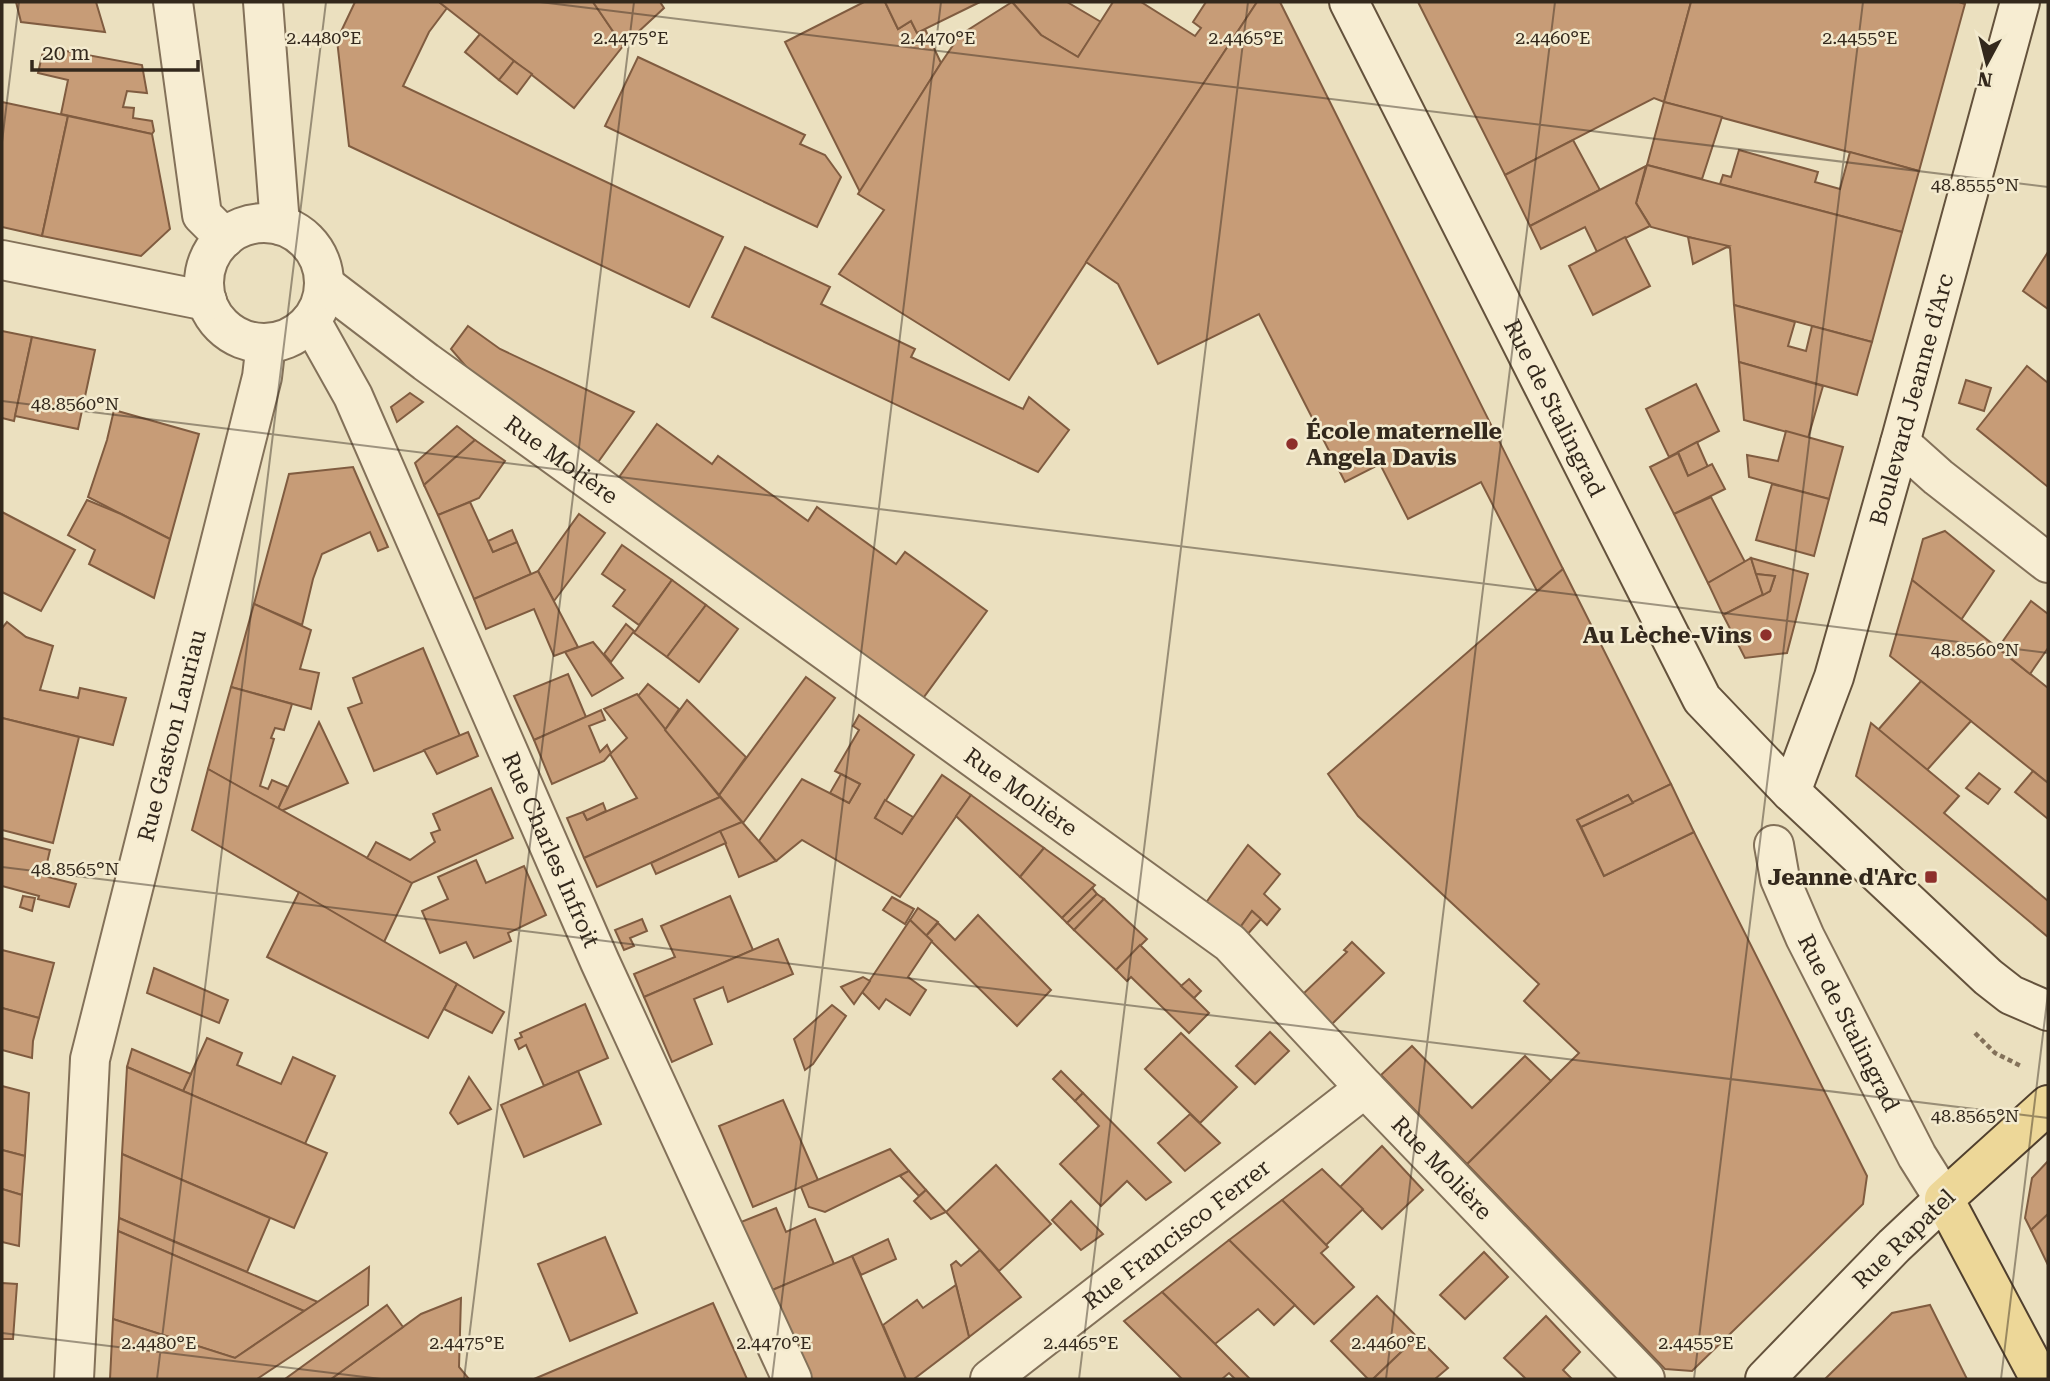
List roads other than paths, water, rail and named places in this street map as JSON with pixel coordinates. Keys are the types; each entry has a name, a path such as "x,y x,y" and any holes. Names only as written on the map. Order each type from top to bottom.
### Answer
{"main road":[{"name":"Rue Rapatel","path":"1944,1199 2048,1105"},
{"name":"Rue de Stalingrad","path":"1944,1199 2040,1379"}],"street":[{"path":"173,2 202,215 225,238"},
{"path":"263,2 280,225"},
{"name":"Rue de Stalingrad","path":"1349,2 1702,699 1791,792 1988,977 2011,995 2048,1011"},
{"name":"Boulevard Jeanne d'Arc","path":"1791,792 1834,677 2020,2"},
{"path":"260,223 280,225 298,234 313,248 322,265 325,285 321,304 311,321 299,332 283,340 251,342 230,332 213,316 206,301 206,267 213,251 225,238 241,228 260,223"},
{"path":"2,260 206,301"},
{"name":"Rue Molière","path":"325,285 438,370 1230,943 1365,1088 1645,1379"},
{"name":"Rue Charles Infroit","path":"311,321 353,396 600,962 792,1379"},
{"name":"Rue Gaston Lauriau","path":"74,1379 90,1059 262,377 266,343"},
{"path":"1900,443 1938,477 2048,563"},
{"name":"Rue de Stalingrad","path":"1774,845 1780,879 1805,937 1917,1156 1944,1199"},
{"name":"Rue Francisco Ferrer","path":"989,1379 1365,1088"},
{"name":"Rue Rapatel","path":"1765,1379 1944,1199"}],"place":[{"name":"École maternelle Angela Davis","path":"1292,444"},
{"name":"Au Lèche-Vins","path":"1766,635"},
{"name":"Jeanne d'Arc","path":"1931,877"}]}
